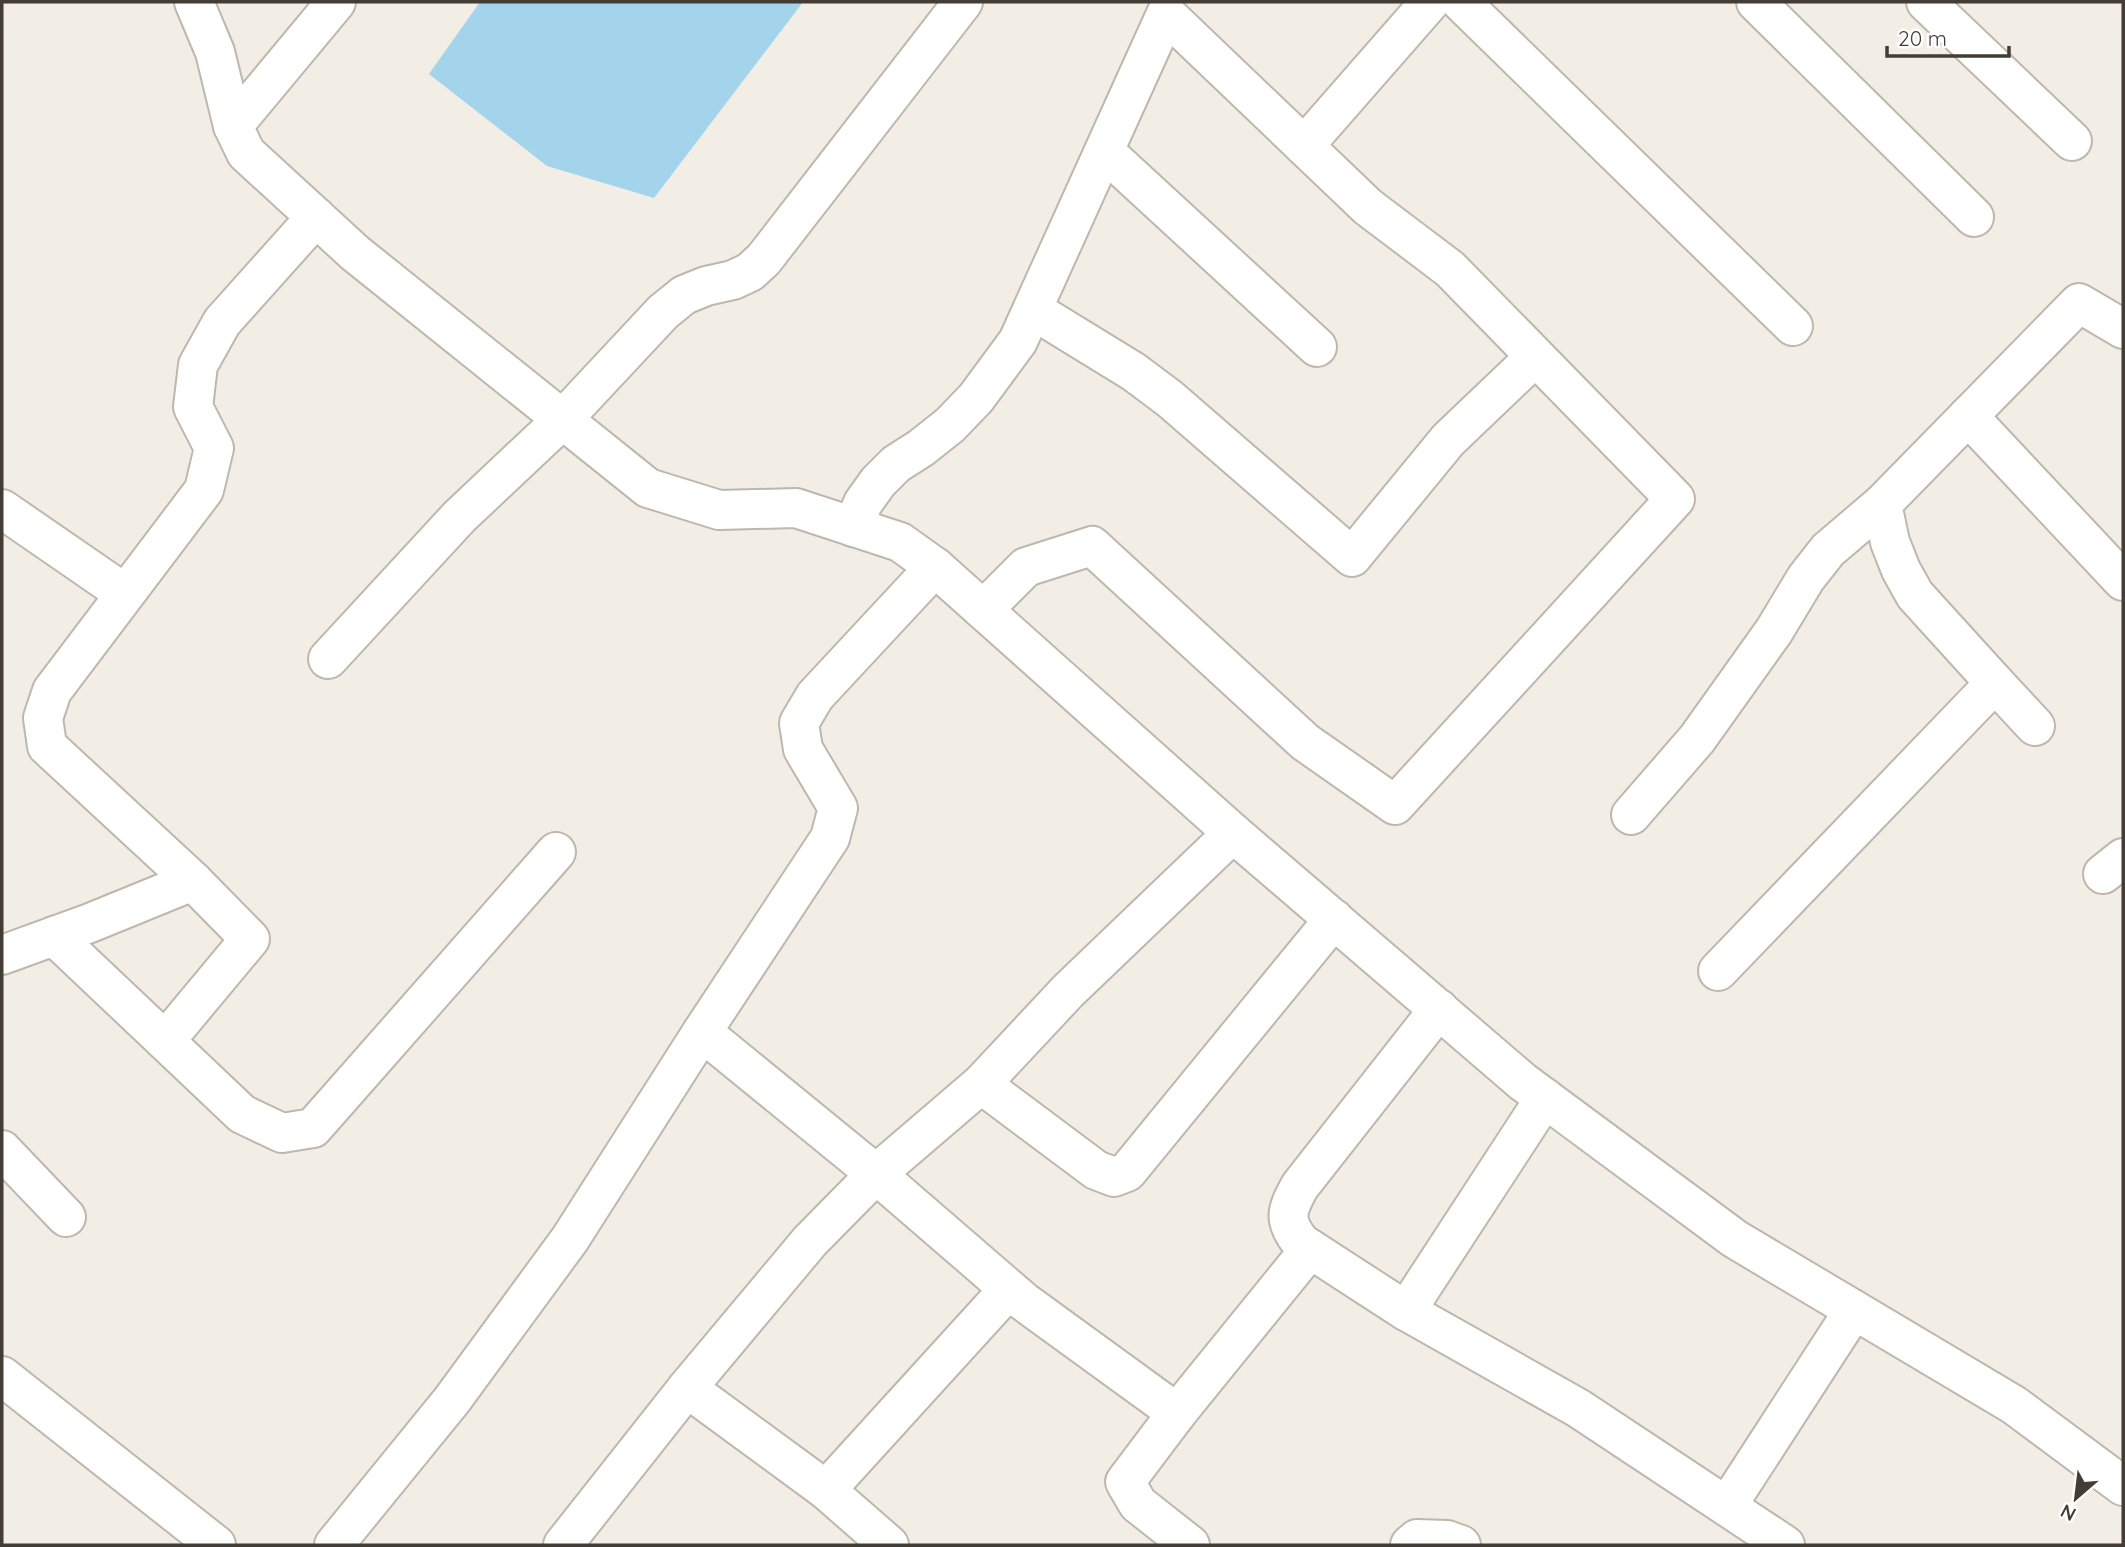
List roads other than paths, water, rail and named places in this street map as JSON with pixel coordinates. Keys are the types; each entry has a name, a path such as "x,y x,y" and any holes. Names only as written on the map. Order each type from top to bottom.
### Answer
{"street":[{"path":"194,2 215,52 233,126 246,153 355,253 648,488 719,509 796,508 900,542 935,567 1233,833 1545,1098 1735,1239 2014,1405 2123,1486"},
{"path":"233,126 336,2"},
{"path":"328,659 459,517 562,420 663,312 684,295 706,286 733,280 750,272 764,259 963,2"},
{"path":"1304,146 1430,2"},
{"path":"1461,2 1793,326"},
{"path":"1756,2 1974,217"},
{"path":"1926,2 2072,141"},
{"path":"853,527 863,503 878,482 896,464 950,425 976,398 1012,350 1033,310 1166,14 1368,207 1450,270 1675,499 1395,805 1305,742 1092,545 1026,567 983,610"},
{"path":"1104,151 1317,347"},
{"path":"165,1041 250,940 193,881 47,746 43,718 52,691 204,490 214,448 193,407 198,365 222,322 316,217"},
{"path":"1631,816 1697,739 1774,631 1806,578 1829,550 1882,504 2079,303 2123,329"},
{"path":"1033,310 1134,372 1170,399 1352,557 1448,440 1535,357"},
{"path":"1968,416 2123,581"},
{"path":"1882,504 1890,542 1915,595 2035,726"},
{"path":"2,509 124,593"},
{"path":"334,1545 452,1400 570,1239 830,838 838,808 803,749 799,723 815,696 935,567"},
{"path":"1718,971 1995,683"},
{"path":"563,1545 687,1388 810,1241 876,1174 981,1084 1068,991 1233,833"},
{"path":"54,936 242,1114 282,1133 313,1128 556,852"},
{"path":"2,955 193,881"},
{"path":"981,1084 1096,1170 1114,1177 1127,1172 1334,919"},
{"path":"1438,1009 1300,1186 1289,1206 1289,1227 1301,1243 1406,1311 1578,1408 1786,1545"},
{"path":"702,1032 876,1174 1009,1289 1177,1413"},
{"path":"1406,1311 1545,1098"},
{"path":"2,1150 66,1217"},
{"path":"1190,1545 1138,1504 1125,1482 1177,1413 1310,1249"},
{"path":"825,1490 1009,1289"},
{"path":"1727,1506 1854,1310"},
{"path":"2,1376 216,1545"},
{"path":"687,1388 825,1490 889,1545"},
{"path":"1410,1545 1417,1539 1447,1540 1461,1545"}],"water":[{"path":"480,2 803,2 654,198 547,166 429,74"}]}
